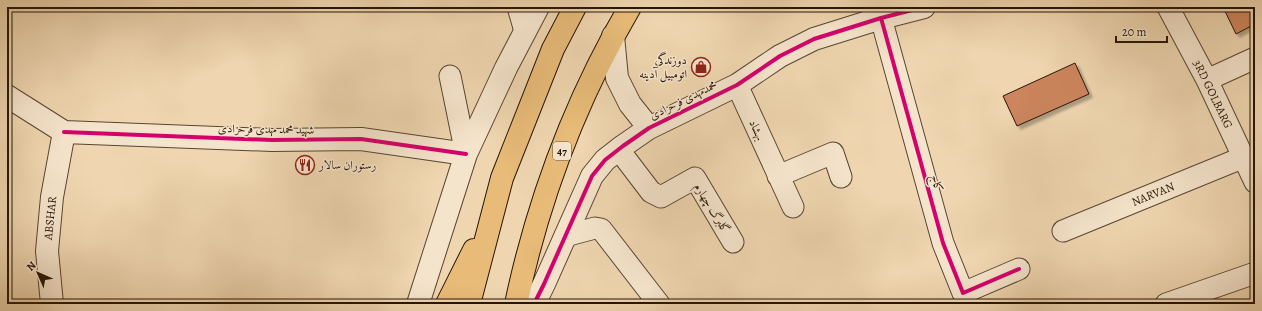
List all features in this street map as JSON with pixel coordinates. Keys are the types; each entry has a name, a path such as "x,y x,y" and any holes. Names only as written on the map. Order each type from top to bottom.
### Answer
{"highway":[{"path":"469,304 502,178 553,49 575,7"},
{"name":"47","path":"516,304 536,221 552,176 589,86 613,36 630,7"},
{"path":"447,304 494,207"}],"street":[{"path":"518,7 525,31"},
{"path":"418,304 466,154 506,68 538,7"},
{"name":"محمدمهدی فرحزادی","path":"534,304 592,176 605,160 649,128 737,85 780,56 814,39 881,18 924,7"},
{"name":"3RD GOLBARG","path":"1168,7 1207,80 1251,172"},
{"name":"کاج","path":"881,18 944,243 963,293 1019,269"},
{"name":"محمدمهدی فرحزادی","path":"613,36 617,78 630,104 649,128"},
{"path":"1207,80 1255,58"},
{"path":"450,76 466,154"},
{"name":"بهشاد","path":"737,85 792,207"},
{"path":"7,96 64,132"},
{"name":"شهید محمد مهدی فرحزادی","path":"64,132 272,140 361,139 466,154"},
{"name":"ABSHAR","path":"52,304 47,251 52,197 64,132"},
{"name":"گلبرگ چهارم","path":"619,150 651,192 661,197 695,178 733,242"},
{"path":"778,176 833,153 841,177"},
{"name":"NARVAN","path":"1063,231 1251,172"},
{"path":"565,236 595,228 601,229 659,304"},
{"path":"1166,304 1255,273"}],"building":[{"path":"1223,7 1255,7 1255,24 1236,34"},
{"path":"1075,63 1089,94 1017,126 1003,96"}],"cycle path":[{"path":"534,304 592,176 605,160 623,146 649,128 737,85 780,56 814,39 881,18 924,7"},
{"path":"881,18 943,243 963,293 1019,269"},
{"path":"64,132 272,140 361,139 466,154"}],"place":[{"name":"دوزندگی اتومبیل آدینه","path":"701,67"},
{"name":"رستوران سالار","path":"305,165"}]}
